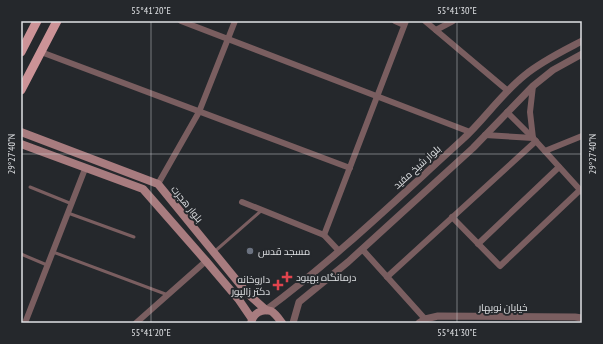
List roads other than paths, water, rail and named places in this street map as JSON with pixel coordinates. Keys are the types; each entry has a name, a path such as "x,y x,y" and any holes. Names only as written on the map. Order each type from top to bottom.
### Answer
{"main road":[{"path":"21,52 37,21"},
{"path":"21,90 57,21"},
{"name":"بلوار هجرت","path":"21,132 158,184 247,293 266,310 276,315 282,323"},
{"path":"21,144 143,189 206,260 239,300 251,321"},
{"path":"251,321 255,314 266,310"}],"street":[{"path":"181,21 470,132"},
{"path":"158,184 199,112 235,21"},
{"path":"324,235 405,23 395,21"},
{"path":"436,30 453,21"},
{"path":"428,22 508,91"},
{"name":"بلوار شیخ مفید","path":"266,310 291,292 339,252 470,132 525,75 547,60 582,41"},
{"path":"41,52 350,168"},
{"path":"293,323 299,302 362,249 473,148 533,86 553,70 582,54"},
{"path":"533,86 530,112 535,140"},
{"path":"452,218 500,266 581,191 545,150 507,112"},
{"path":"485,135 535,140"},
{"path":"545,150 582,136"},
{"path":"387,277 535,140"},
{"path":"478,244 559,167"},
{"path":"25,323 86,168"},
{"path":"242,202 324,235 339,252"},
{"path":"362,249 387,277 421,322"},
{"path":"136,323 206,260"},
{"path":"291,292 293,298 299,302"},
{"name":"خیابان نوبهار","path":"421,322 438,316 582,318"}],"lane":[{"path":"30,187 72,204"},
{"path":"213,252 262,210"},
{"path":"68,213 134,237"},
{"path":"53,252 168,295"},
{"path":"21,254 48,265"}],"place":[{"name":"مسجد قدس","path":"250,251"},
{"name":"درمانگاه بهبود","path":"287,277"},
{"name":"داروخانه دکتر زالپور","path":"278,285"}]}
